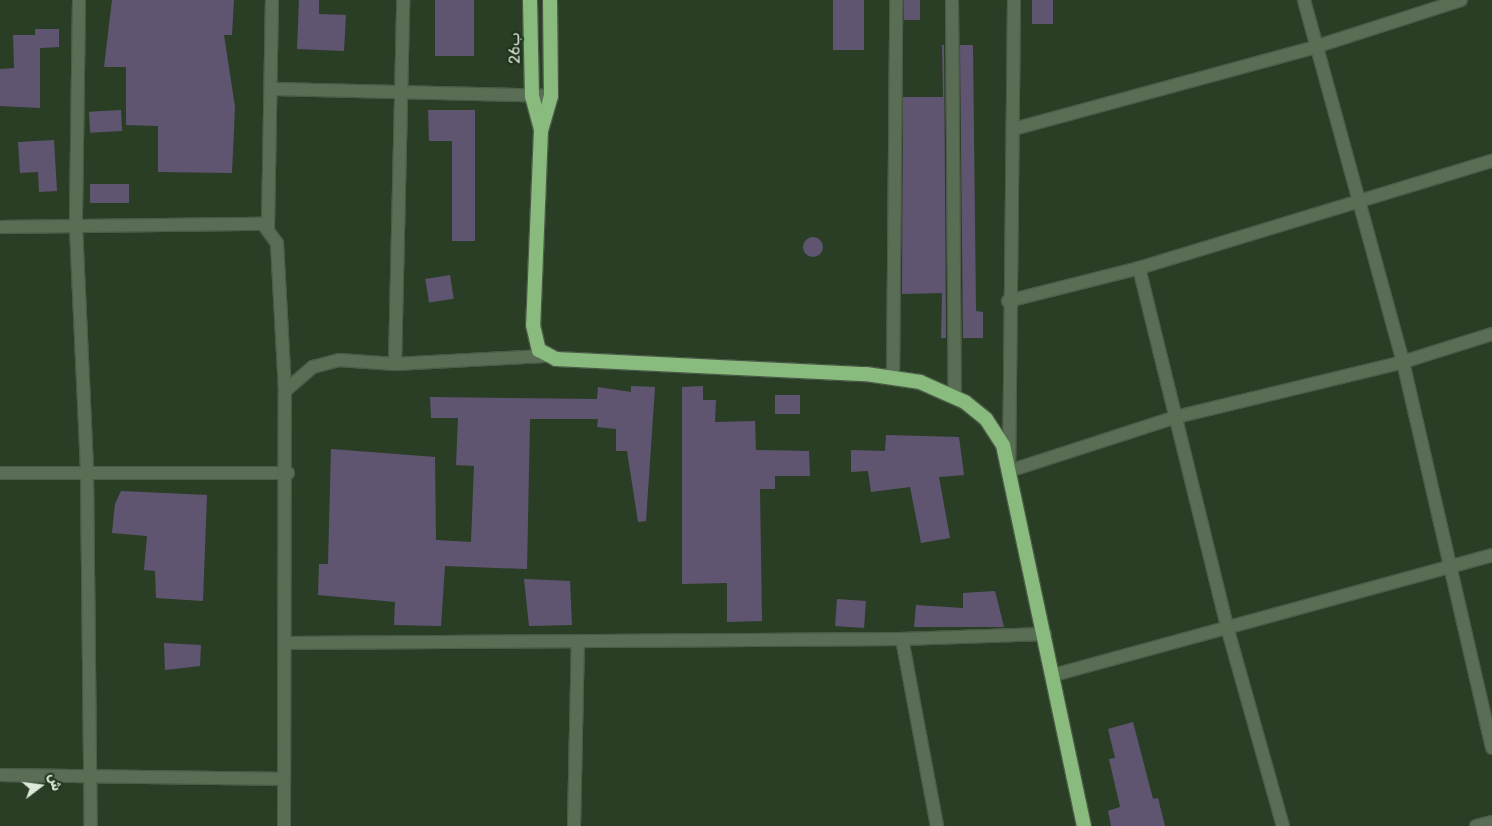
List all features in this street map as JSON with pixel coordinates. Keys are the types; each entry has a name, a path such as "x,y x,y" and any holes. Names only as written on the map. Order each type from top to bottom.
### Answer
{"highway":[{"name":"26ب","path":"530,0 532,96 541,130"},
{"path":"550,0 551,96 541,130 532,325 544,356 893,378 920,382 955,396 986,419 1003,445 1054,675 1084,826"}],"street":[{"path":"79,0 76,226 87,473 92,826"},
{"path":"272,0 268,227 277,243 288,473 284,826"},
{"path":"395,364 398,90 403,0"},
{"path":"893,378 896,0"},
{"path":"952,0 955,396"},
{"path":"1014,0 1014,129 1008,301 1009,471 1176,417 1403,362 1492,334"},
{"path":"1304,0 1315,47 1362,201 1403,362 1452,567 1492,748"},
{"path":"1014,129 1315,47 1461,0"},
{"path":"271,89 398,90 551,96"},
{"path":"1008,301 1139,268 1492,161"},
{"path":"0,227 257,223 268,227"},
{"path":"1139,268 1227,627 1283,826"},
{"path":"285,391 313,367 339,360 395,364 544,356"},
{"path":"0,473 288,473"},
{"path":"1054,675 1492,555"},
{"path":"286,642 902,639 1045,634"},
{"path":"902,639 937,826"},
{"path":"574,826 578,640"},
{"path":"0,775 284,779"},
{"path":"1476,826 1492,822"}],"building":[{"path":"112,0 234,0 232,35 224,35 235,107 232,173 158,172 158,126 126,125 126,67 104,67"},
{"path":"299,0 319,0 319,14 346,15 344,51 297,49"},
{"path":"435,0 474,0 474,56 435,56"},
{"path":"833,0 864,0 864,50 833,50"},
{"path":"904,0 920,0 920,20 904,20"},
{"path":"1032,0 1053,0 1053,24 1032,24"},
{"path":"35,29 59,29 59,47 40,48 40,108 0,106 0,69 14,68 13,35 35,35"},
{"path":"942,45 944,45 946,338 941,338 942,293 902,294 903,97 943,97"},
{"path":"960,45 973,45 976,311 983,312 983,338 963,338"},
{"path":"121,110 122,131 90,133 89,112"},
{"path":"428,110 475,110 475,241 452,241 452,141 429,141"},
{"path":"54,140 57,191 39,192 38,172 20,173 18,142"},
{"path":"90,184 129,184 129,203 90,203"},
{"path":"813,237 820,240 823,247 820,254 813,257 806,254 803,247 806,240"},
{"path":"450,275 454,299 429,303 425,279"},
{"path":"631,386 655,387 646,521 638,522 627,451 616,451 616,429 597,427 598,419 530,419 527,569 445,566 441,626 394,625 395,602 318,595 319,564 328,564 331,449 435,457 436,540 471,542 474,466 456,465 458,418 431,418 430,397 597,399 598,387 631,392"},
{"path":"703,386 703,400 716,400 715,422 755,421 756,450 809,451 810,476 775,476 775,489 760,489 762,621 727,622 727,583 682,584 682,387"},
{"path":"775,395 800,395 800,414 775,414"},
{"path":"886,435 959,437 964,475 939,477 950,538 921,543 910,487 871,492 868,471 851,472 851,450 885,451"},
{"path":"121,491 207,495 203,601 156,598 155,571 144,570 147,536 112,533 115,504"},
{"path":"524,579 570,581 572,625 529,626"},
{"path":"995,591 1004,627 914,627 916,605 963,608 963,593"},
{"path":"837,599 866,601 864,628 835,626"},
{"path":"164,643 201,645 200,666 165,670"},
{"path":"1133,722 1153,799 1158,798 1165,826 1111,826 1108,811 1120,807 1109,759 1115,758 1108,729"}]}
